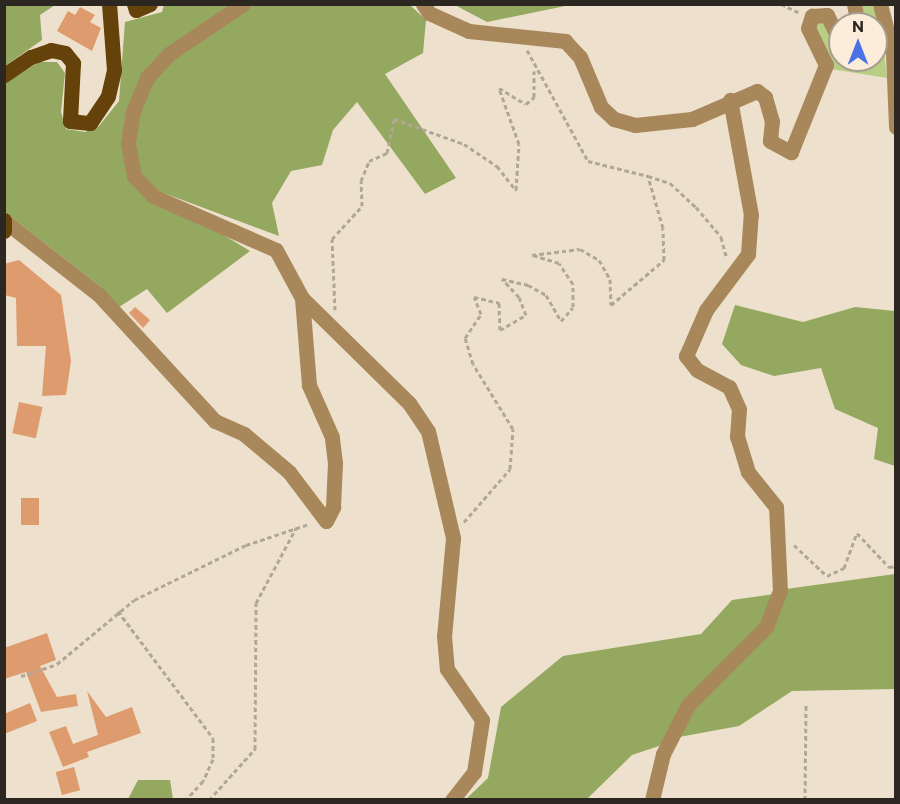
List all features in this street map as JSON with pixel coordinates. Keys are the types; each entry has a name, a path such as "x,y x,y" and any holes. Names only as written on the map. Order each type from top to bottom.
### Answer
{"main road":[{"path":"4,75 31,57 51,50 65,53 73,63 70,122 90,123 108,96 114,70 110,4"},
{"path":"134,4 136,10 150,4"}],"street":[{"path":"243,4 169,54 147,78 133,111 128,144 134,176 153,196 276,250 302,298 409,403 428,431 453,538 444,636 447,669 482,720 474,772 452,800"},
{"path":"423,4 429,13 469,31 526,35 565,41 580,57 601,107 614,119 659,125 692,119 751,92 765,97 772,121 770,141 791,152 825,65 808,28 812,16 827,15 828,17"},
{"path":"880,4 893,54 896,128"},
{"path":"652,800 663,754 688,705 766,627 780,591 776,507 748,472 737,437 739,409 729,387 696,370 686,356 706,310 728,288 748,254 752,214 730,100"},
{"path":"5,225 99,295 215,421 244,434 289,472 326,521 333,507 335,463 332,438 309,385 302,298"}],"path":[{"path":"336,333 332,238 362,206 361,181 369,161 387,153 394,119 464,144 497,166 516,190 519,144 499,88 508,89 525,104 534,97 534,71 526,35"},
{"path":"534,71 568,117 588,161 670,183 721,237 728,288"},
{"path":"453,538 510,469 513,429 473,364 465,338 481,314 474,297 499,303 500,330 526,315 519,297 502,279 528,285 546,295 561,321 573,307 573,284 560,263 532,255 580,249 599,260 610,279 611,305 664,260 663,228 648,176"},
{"path":"21,676 57,664 117,611 206,562 297,527 326,521"},
{"path":"209,800 255,749 256,603 297,527"},
{"path":"777,534 827,576 844,568 857,533 889,567 896,566"},
{"path":"117,611 213,738 213,759 203,781 186,800"},
{"path":"806,703 806,800"}],"green space":[{"path":"453,4 570,4 570,5 487,22"},
{"path":"5,5 55,5 40,15 42,40 5,66"},
{"path":"164,5 236,5 143,77 130,178 250,251 167,313 147,289 119,307 101,287 5,212 5,83 39,62 57,62 65,73 61,112 66,129 85,132 99,126 119,101 125,22 162,12"},
{"path":"250,5 410,5 426,20 423,53 385,74 456,178 425,194 357,102 333,130 322,165 291,171 272,203 279,236 153,189 139,172 133,141 136,110 152,76 171,56"},
{"path":"861,5 872,5 876,12 864,12"},
{"path":"815,22 824,23 828,32 828,61 815,27"},
{"path":"850,72 886,72 887,78"},
{"path":"735,305 803,322 855,307 895,311 895,466 874,459 878,428 835,409 821,368 774,376 741,365 722,344"},
{"path":"895,574 895,689 792,691 739,726 679,737 695,707 786,589"},
{"path":"774,594 762,627 659,746 632,755 587,799 465,800 488,778 501,707 563,656 701,634 732,600"},
{"path":"138,780 170,780 173,799 128,799"}],"building":[{"path":"80,7 95,15 90,22 101,28 92,51 57,31 68,11 75,15"},
{"path":"19,260 61,295 71,361 66,395 42,396 46,346 17,346 16,298 4,295 4,264"},
{"path":"135,307 150,320 143,328 129,313"},
{"path":"19,402 42,407 36,438 12,433"},
{"path":"21,498 39,498 39,525 21,525"},
{"path":"47,633 56,660 40,666 57,697 76,694 78,706 41,712 26,672 4,679 4,648"},
{"path":"87,691 106,717 132,707 141,733 87,752 89,757 63,767 49,732 66,726 73,744 98,735"},
{"path":"30,703 37,721 4,734 4,714"},
{"path":"74,767 80,790 62,795 56,772"}]}
